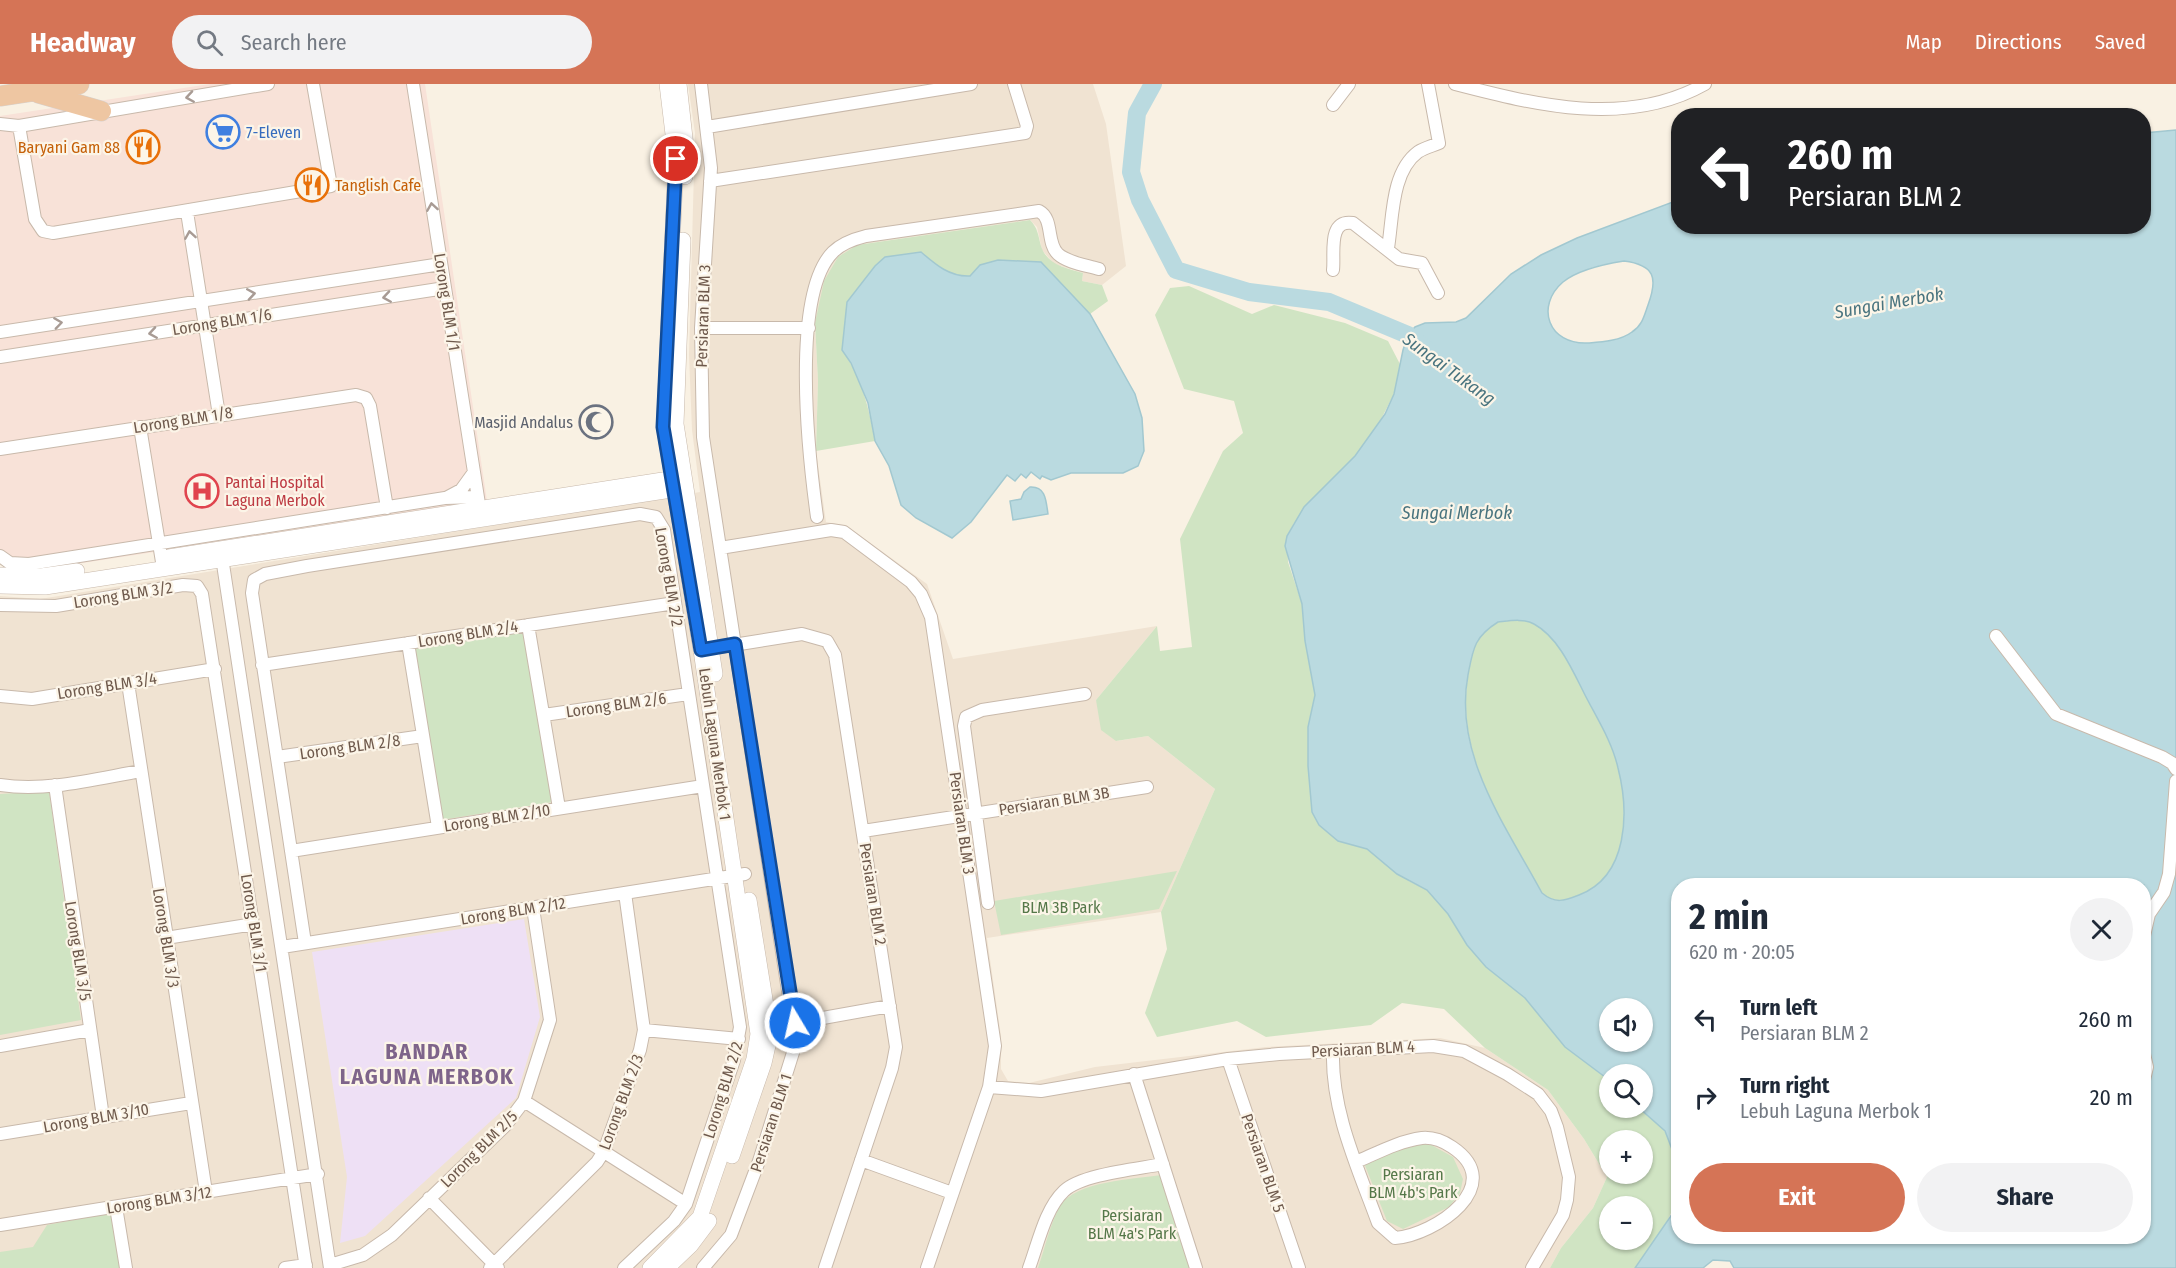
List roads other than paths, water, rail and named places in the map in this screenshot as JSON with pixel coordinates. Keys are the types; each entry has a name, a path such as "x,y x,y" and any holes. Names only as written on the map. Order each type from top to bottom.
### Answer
{"highway":[{"path":"0,96 79,84"},
{"path":"35,91 44,97 101,111"}],"street":[{"path":"0,124 19,126 268,84"},
{"path":"19,126 35,219 43,231 53,233 331,186 314,84"},
{"name":"Lorong BLM 1/1","path":"413,84 479,508"},
{"name":"Lebuh Laguna Merbok 1","path":"667,84 676,159 663,427 680,483"},
{"name":"Lebuh Laguna Merbok 1","path":"650,1268 700,1217 717,1173 758,1044 740,875 680,483 676,416 686,147 679,84"},
{"name":"Persiaran BLM 3","path":"701,84 707,127 710,181 701,328 703,437 735,644"},
{"path":"707,127 971,84"},
{"path":"710,181 1019,135 1028,130 1028,126 1014,84"},
{"path":"1334,105 1349,84"},
{"path":"1388,248 1402,171 1417,153 1439,143 1428,84"},
{"path":"1455,84 1523,101 1599,110 1620,109 1662,101 1705,84"},
{"path":"817,517 808,447 809,328 814,291 827,260 833,252 849,241 866,236 1039,211 1047,219 1053,249 1059,256 1099,269"},
{"path":"187,212 219,415"},
{"path":"1334,270 1334,239 1337,228 1345,222 1353,223 1388,248 1399,260 1419,261 1424,265 1438,292"},
{"name":"Lorong BLM 1/6","path":"0,332 441,264"},
{"name":"Lorong BLM 1/6","path":"0,357 445,288"},
{"path":"701,328 809,328"},
{"name":"Lorong BLM 1/8","path":"0,449 356,395 366,398 370,406 387,508"},
{"path":"140,427 161,557"},
{"path":"0,586 45,587 161,557 387,508 445,498 460,490 474,472"},
{"path":"0,556 10,563 29,564 221,554 479,508 680,483"},
{"path":"445,498 479,508"},
{"name":"Lorong BLM 2/2","path":"305,943 251,586 259,576 651,514 662,524 740,1018 739,1039 686,1204 674,1221 624,1268"},
{"name":"Persiaran BLM 3","path":"720,548 831,530 844,532 916,588 928,607 934,630 995,1038 989,1087 927,1268"},
{"path":"221,554 318,1174 330,1267"},
{"path":"0,575 41,576 161,557"},
{"name":"Lorong BLM 3/2","path":"0,605 45,607 183,585 197,586 204,600 215,669"},
{"name":"Lorong BLM 2/4","path":"262,665 675,603"},
{"path":"528,625 559,808"},
{"name":"Persiaran BLM 2","path":"706,649 802,634 817,636 831,645 835,655 891,1006 895,1056 825,1268"},
{"path":"1996,636 2056,714 2162,757 2172,762 2176,770"},
{"path":"408,643 438,827"},
{"name":"Persiaran BLM 1","path":"703,1268 727,1242 751,1182 795,1050 795,1023 735,644"},
{"name":"Lorong BLM 3/4","path":"0,696 32,699 215,669"},
{"name":"Lorong BLM 3/1","path":"215,669 306,1266"},
{"name":"Lorong BLM 3/3","path":"128,683 206,1192"},
{"name":"Lorong BLM 2/6","path":"544,715 688,694"},
{"path":"988,903 964,726 966,717 982,710 1085,694"},
{"name":"Lorong BLM 2/8","path":"277,758 423,736"},
{"path":"0,785 23,788 55,785 141,771"},
{"path":"2151,910 2171,884 2176,781"},
{"name":"Lorong BLM 3/5","path":"55,785 104,1117"},
{"name":"Lorong BLM 2/10","path":"291,851 703,786"},
{"name":"Persiaran BLM 3B","path":"863,831 1147,787"},
{"name":"Lebuh Laguna Merbok 1","path":"667,1268 691,1245 711,1218 767,1052 768,1018 740,875"},
{"name":"Lorong BLM 2/12","path":"282,947 740,875"},
{"name":"Lorong BLM 2/3","path":"494,1267 579,1181 604,1151 640,1050 644,1030 625,893"},
{"name":"Lorong BLM 2/5","path":"330,1267 352,1264 385,1241 505,1126 524,1101 550,1020 533,908"},
{"path":"166,938 254,924"},
{"path":"795,1023 891,1006"},
{"path":"0,1046 90,1030"},
{"path":"644,1030 739,1039"},
{"name":"Persiaran BLM 4","path":"989,1087 1041,1091 1228,1059 1333,1051 1447,1047 1464,1051 1507,1074 1545,1102 1551,1111 1565,1157 1569,1187 1563,1215 1532,1268"},
{"path":"1333,1051 1337,1105 1356,1162 1378,1223 1395,1238 1411,1234 1446,1218 1463,1205 1470,1193 1472,1176 1467,1161 1454,1148 1436,1139 1412,1141 1356,1162"},
{"name":"Persiaran BLM 5","path":"1228,1059 1299,1268"},
{"path":"1134,1074 1196,1268"},
{"path":"524,1101 686,1204"},
{"name":"Lorong BLM 3/10","path":"0,1134 191,1102"},
{"path":"861,1160 952,1193"},
{"path":"1029,1268 1053,1206 1064,1191 1093,1179 1163,1164"},
{"name":"Lorong BLM 3/12","path":"0,1225 318,1174"},
{"path":"429,1198 494,1267"},
{"path":"116,1207 126,1268"},
{"path":"285,1268 306,1266"}],"water":[{"name":"Sungai Merbok","path":"2176,130 2176,1268 1734,1268 1730,1261 1713,1260 1703,1268 1635,1268 1647,1250 1653,1250 1653,1242 1671,1216 1671,1244 2151,1244 2151,878 1671,878 1671,1147 1665,1131 1650,1118 1653,1118 1653,1064 1599,1064 1599,1072 1565,1047 1525,998 1486,967 1467,945 1448,914 1427,890 1397,874 1367,849 1338,841 1319,825 1312,812 1308,766 1308,727 1315,695 1305,641 1302,604 1285,546 1287,536 1304,507 1355,456 1385,414 1394,394 1408,335 1415,327 1425,323 1456,322 1466,318 1511,274 1541,255 1577,238 1671,203 1671,234 2151,234 2151,132","holes":["1624,261 1642,266 1651,274 1653,287 1644,317 1635,330 1616,339 1588,343 1574,342 1563,338 1555,331 1550,322 1549,302 1554,292 1569,277 1584,270","1516,620 1534,624 1557,645 1612,748 1622,785 1624,822 1616,858 1608,873 1595,886 1569,899 1555,900 1542,893 1486,789 1475,761 1468,733 1465,705 1471,658 1476,644 1484,633 1498,622"]},
{"path":"921,252 944,269 963,276 970,276 980,265 998,260 1041,262 1090,314 1135,394 1142,418 1144,451 1138,466 1123,473 1071,473 1051,480 1042,476 1040,479 1031,472 1026,478 1021,474 1015,481 1007,475 971,522 952,538 916,518 901,505 889,466 875,441 868,403 851,363 842,350 847,302 875,266 885,257"},
{"path":"1030,487 1035,487 1042,492 1046,499 1048,514 1013,520 1010,501 1021,499"}],"waterway":[{"name":"Sungai Tukang","path":"1153,84 1137,113 1131,172 1140,200 1176,270 1249,292 1329,302 1408,335 1427,350"}],"place":[{"name":"7-Eleven","path":"223,132"},
{"name":"Baryani Gam 88","path":"143,147"},
{"name":"Tanglish Cafe","path":"312,185"},
{"name":"Masjid Andalus","path":"596,422"},
{"name":"Pantai Hospital Laguna Merbok","path":"202,491"}],"district":[{"name":"BANDAR LAGUNA MERBOK","path":"427,1064"}],"park label":[{"name":"BLM 3B Park","path":"1061,907"},
{"name":"Persiaran BLM 4b's Park","path":"1413,1183"},
{"name":"Persiaran BLM 4a's Park","path":"1132,1224"}]}
